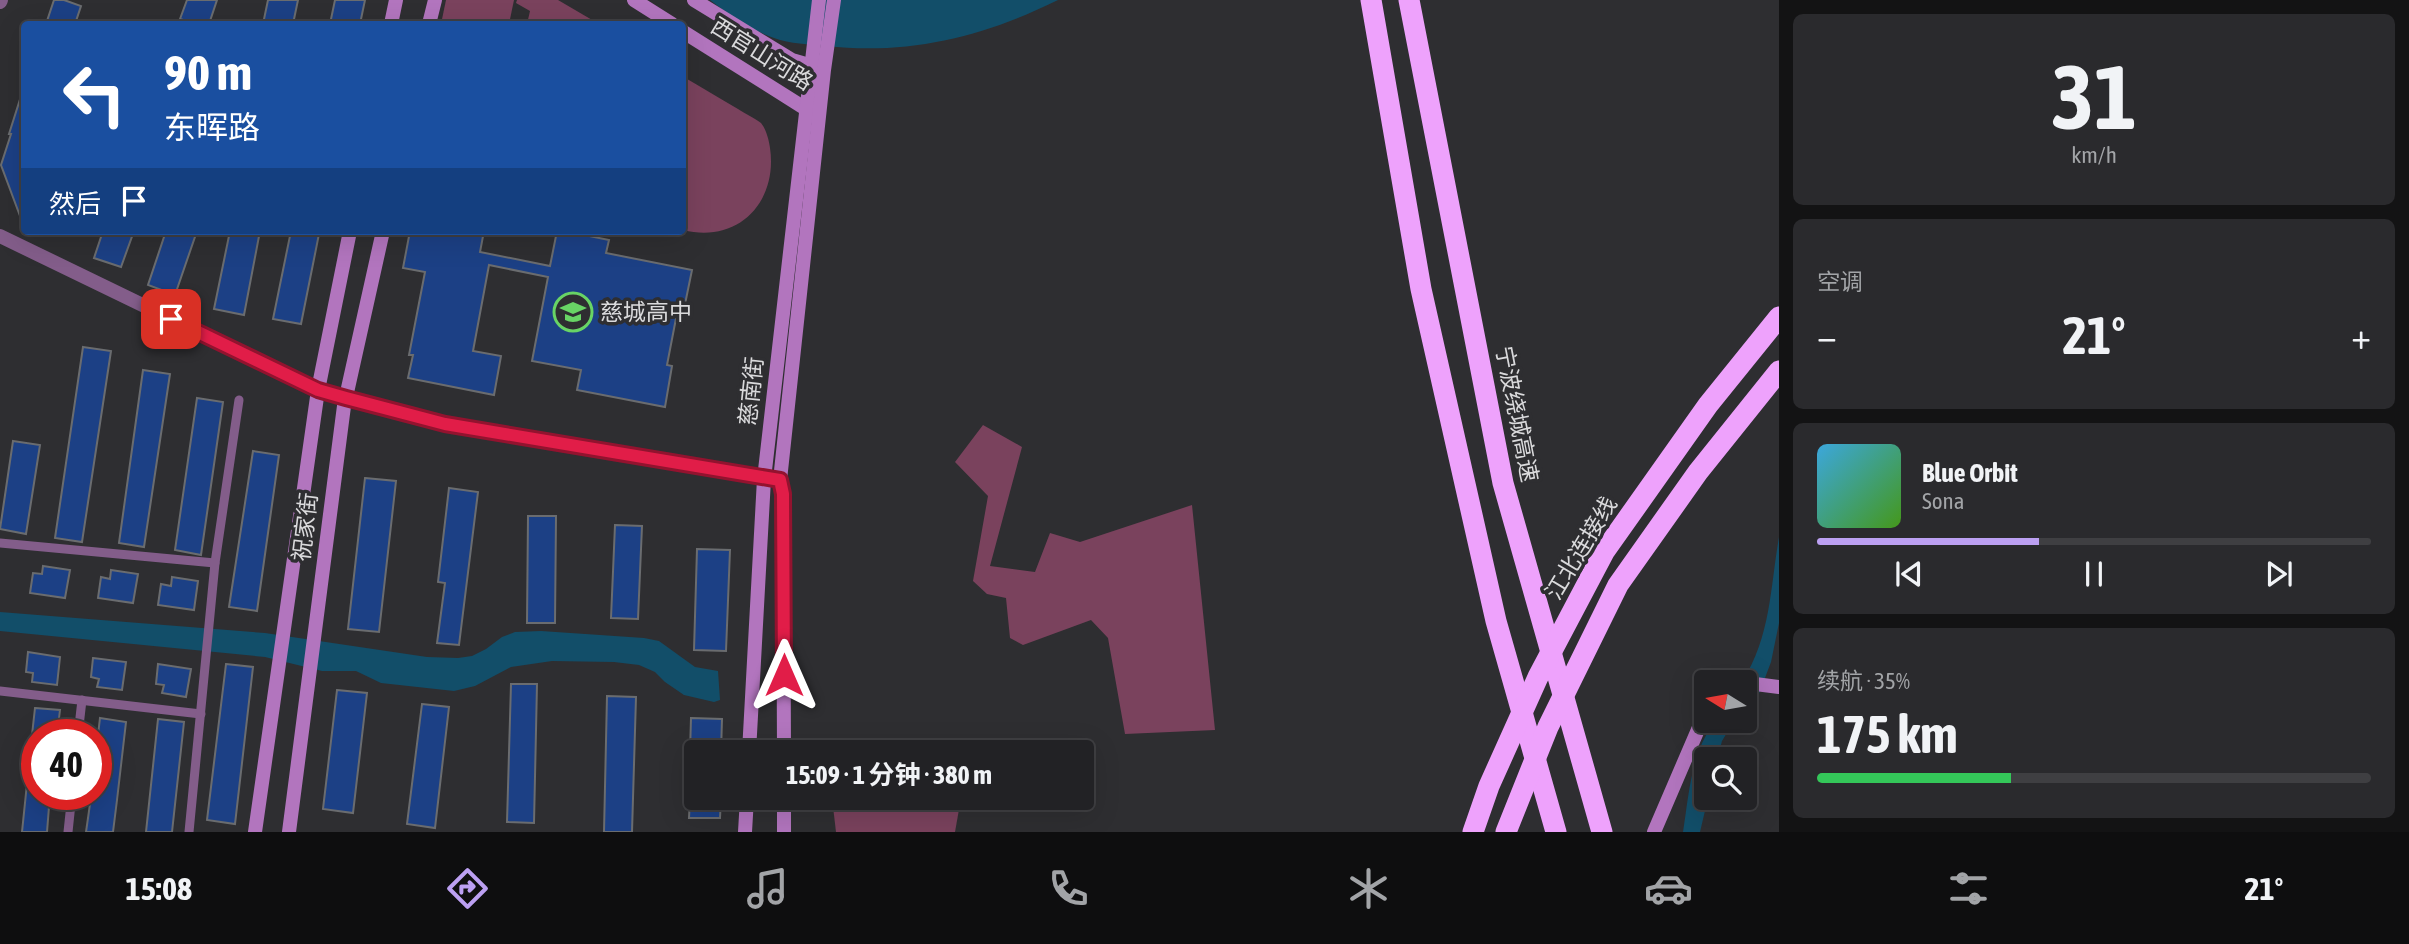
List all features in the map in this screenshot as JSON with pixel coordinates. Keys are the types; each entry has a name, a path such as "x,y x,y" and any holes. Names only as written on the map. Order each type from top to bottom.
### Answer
{"highway":[{"path":"1370,0 1421,289 1496,621 1556,832"},
{"name":"宁波绕城高速","path":"1409,0 1503,483 1602,832"},
{"name":"江北连接线","path":"1472,832 1489,786 1538,677 1604,552 1708,405 1779,317"},
{"path":"1506,832 1548,727 1618,585 1698,472 1779,371"}],"street":[{"path":"392,21 396,0"},
{"path":"430,21 435,0"},
{"path":"634,0 667,21"},
{"name":"西官山河路","path":"694,0 792,60 817,68"},
{"path":"819,0 822,38"},
{"path":"822,38 834,0"},
{"name":"西官山河路","path":"686,33 813,110"},
{"name":"慈南街","path":"784,740 783,494 780,480 813,110 822,38"},
{"name":"慈南街","path":"750,740 764,479 813,110"},
{"name":"祝家街","path":"256,832 318,390 349,235"},
{"name":"祝家街","path":"289,832 346,398 382,235"},
{"path":"0,236 318,390 445,424 780,480"},
{"path":"1757,684 1779,687"},
{"path":"1654,832 1697,733"},
{"path":"745,832 746,810"},
{"path":"784,810 784,832"}],"lane":[{"path":"189,832 215,564 239,400"},
{"path":"0,543 215,564"},
{"path":"0,691 201,713"},
{"path":"80,719 82,701"},
{"path":"68,832 70,810"}],"shaded area":[{"path":"446,0 514,0 510,21 442,21"},
{"path":"517,0 558,0 594,21 528,21 530,11 516,3"},
{"path":"686,78 759,121 770,148 771,168 767,186 750,215 736,225 703,233 686,230"},
{"path":"983,425 1022,447 990,566 1035,572 1050,533 1080,542 1192,505 1215,730 1125,734 1108,638 1091,620 1023,645 1010,638 1006,598 987,594 973,581 988,496 955,462"},
{"path":"833,810 959,810 955,832 836,832"}],"water":[{"path":"710,0 1058,0 1002,24 945,40 887,48 857,48 786,42 740,22"},
{"path":"1779,537 1779,623 1771,662 1757,699 1757,670 1749,670 1764,630"},
{"path":"0,612 265,633 427,657 472,656 515,632 541,631 644,638 659,641 695,667 718,671 720,700 714,702 684,695 655,672 639,665 552,661 511,667 475,686 454,691 381,683 356,671 322,671 265,657 0,631"},
{"path":"1708,733 1727,733 1720,747 1700,747"},
{"path":"1694,767 1694,810 1705,810 1700,832 1683,832"}],"building":[{"path":"54,0 64,0 81,6 76,21 47,21"},
{"path":"187,0 217,0 210,21 180,19"},
{"path":"268,0 298,0 294,21 264,21"},
{"path":"335,0 365,0 361,21 331,21"},
{"path":"21,96 21,219 1,165"},
{"path":"102,235 133,235 121,267 94,258"},
{"path":"165,235 196,235 175,295 148,285"},
{"path":"229,235 259,235 244,315 214,309"},
{"path":"290,235 319,235 301,324 273,319"},
{"path":"409,235 483,235 480,252 550,266 556,235 585,235 609,240 606,253 692,270 684,309 678,308 667,365 672,366 665,407 577,390 581,370 532,361 548,277 489,265 473,351 501,356 494,395 408,378 413,355 409,355 425,272 403,268"},
{"path":"83,347 111,351 82,542 55,538"},
{"path":"143,370 170,374 144,547 119,543"},
{"path":"197,398 223,402 201,555 175,550"},
{"path":"13,441 40,445 26,534 0,529"},
{"path":"253,451 279,455 257,611 229,607"},
{"path":"365,478 396,481 379,632 348,629"},
{"path":"449,488 478,492 459,645 437,643 445,583 438,582"},
{"path":"528,516 556,516 555,623 527,623"},
{"path":"615,525 642,526 638,619 611,618"},
{"path":"697,549 730,550 726,651 694,650"},
{"path":"43,566 70,570 65,598 30,593 33,573 42,574"},
{"path":"111,570 138,574 133,603 98,598 101,577 110,579"},
{"path":"172,577 198,581 194,610 158,605 161,584 171,586"},
{"path":"28,652 60,657 57,685 32,682 33,673 26,672"},
{"path":"93,658 126,662 122,690 97,687 99,679 91,677"},
{"path":"158,664 191,669 186,697 162,693 164,685 156,684"},
{"path":"226,664 253,667 235,824 207,820"},
{"path":"511,684 537,684 534,823 507,822"},
{"path":"337,690 367,693 353,813 323,809"},
{"path":"607,696 636,697 632,832 604,832"},
{"path":"422,704 449,707 435,828 407,824"},
{"path":"35,708 60,710 59,719 34,719"},
{"path":"691,718 722,719 721,740 690,740"},
{"path":"158,719 184,722 172,832 146,832"},
{"path":"112,720 126,722 113,832 86,832 89,810 112,810"},
{"path":"24,810 49,810 47,832 22,832"},
{"path":"689,810 720,810 720,818 689,818"}],"place":[{"name":"慈城高中","path":"573,312"}],"route":[{"path":"171,319 318,390 346,398 445,424 780,480 783,494 784,675"}]}
